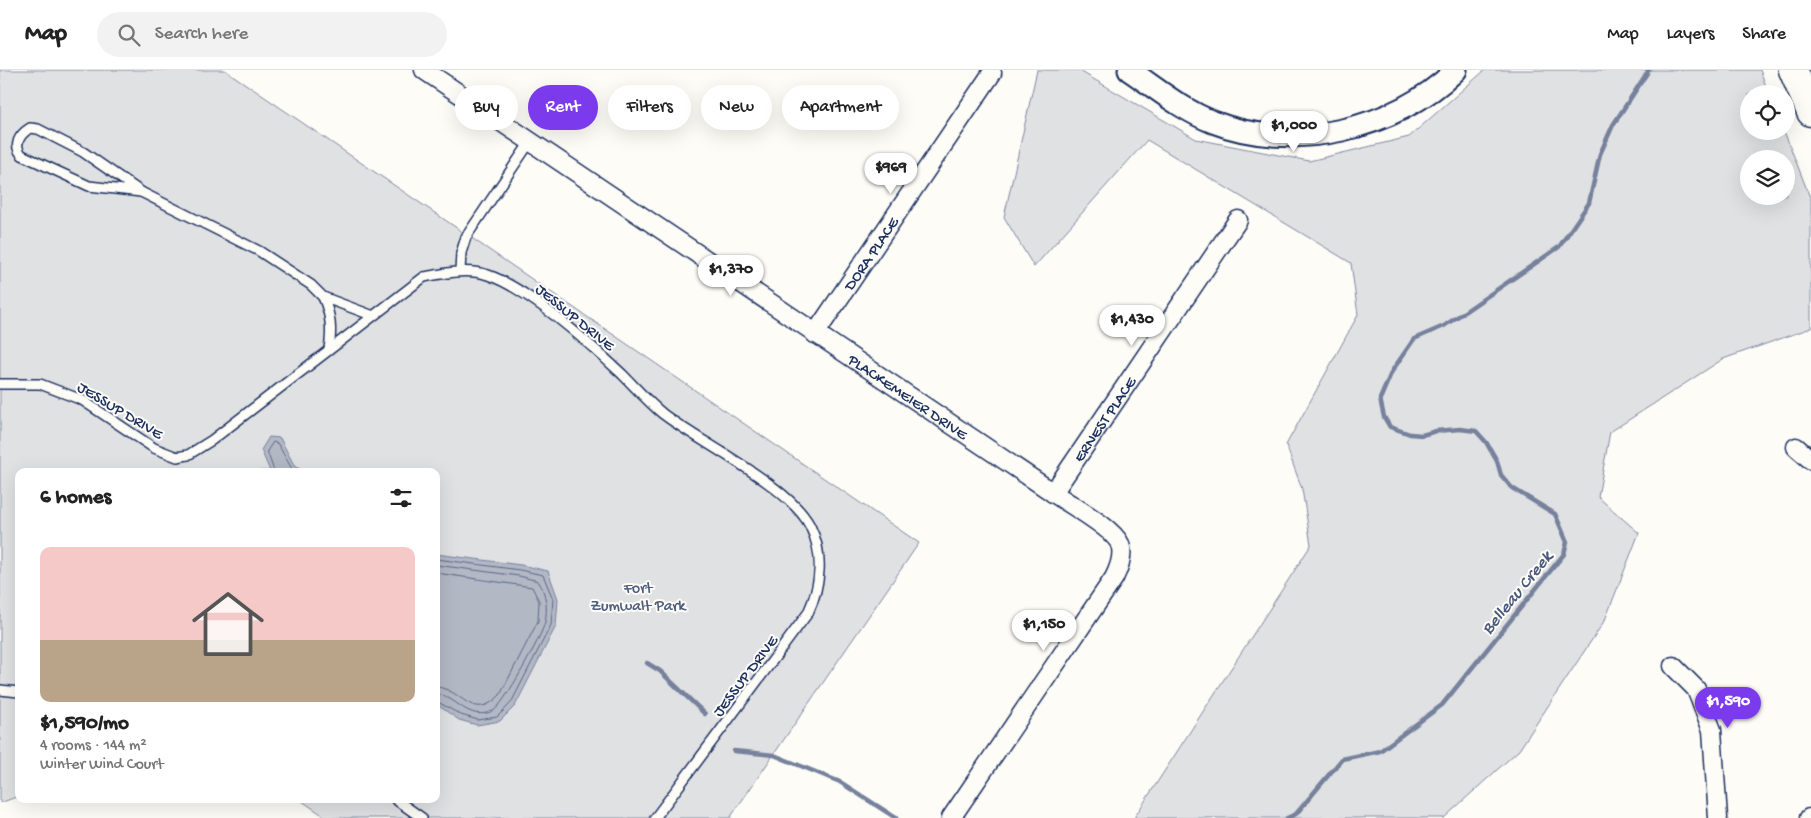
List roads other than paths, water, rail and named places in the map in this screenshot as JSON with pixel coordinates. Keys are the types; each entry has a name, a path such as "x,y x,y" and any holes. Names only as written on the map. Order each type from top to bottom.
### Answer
{"main road":[{"path":"1793,70 1811,112"}],"street":[{"name":"PLACKEMEIER DRIVE","path":"424,70 1053,493 1112,534 1119,543 1122,554 1119,568 950,818"},
{"path":"1129,70 1187,110 1211,122 1240,131 1293,135 1357,128 1394,114 1427,94 1456,70"},
{"name":"DORA PLACE","path":"815,334 992,73"},
{"name":"ERNEST PLACE","path":"1053,493 1238,220"},
{"path":"1796,448 1811,460"},
{"path":"1673,666 1696,689 1712,730 1718,818"}],"lane":[{"path":"141,192 89,186 22,155 19,151 18,141 22,133 30,128 38,129 82,152 141,192 259,250 310,285 323,297 371,315"},
{"path":"460,271 461,253 466,237 530,142"},
{"name":"JESSUP DRIVE","path":"0,384 40,384 49,387 82,400 154,448 177,456 188,455 212,440 371,315 424,277 460,271 488,275 523,292 604,357 662,413 785,495 810,525 821,563 817,594 808,613 655,818"},
{"path":"323,297 328,309 332,329 329,349"},
{"path":"0,690 15,692"},
{"path":"401,803 422,818"}],"water":[{"path":"269,437 280,438 295,467 298,468 269,468 261,450"},
{"path":"440,555 521,565 548,571 558,599 556,626 515,706 500,721 477,725 459,720 440,707"}],"waterway":[{"name":"Belleau Creek","path":"1287,818 1296,814 1342,759 1380,751 1442,705 1564,554 1567,542 1555,514 1512,488 1501,475 1497,461 1486,442 1476,431 1460,429 1436,431 1422,435 1410,434 1390,427 1384,417 1380,399 1392,371 1414,339 1444,326 1559,247 1589,203 1600,154 1613,125 1649,70"},
{"path":"647,663 660,671 705,714"},
{"path":"734,751 774,755 840,782 896,818"}],"park label":[{"name":"Fort Zumwalt Park","path":"638,595"}]}
